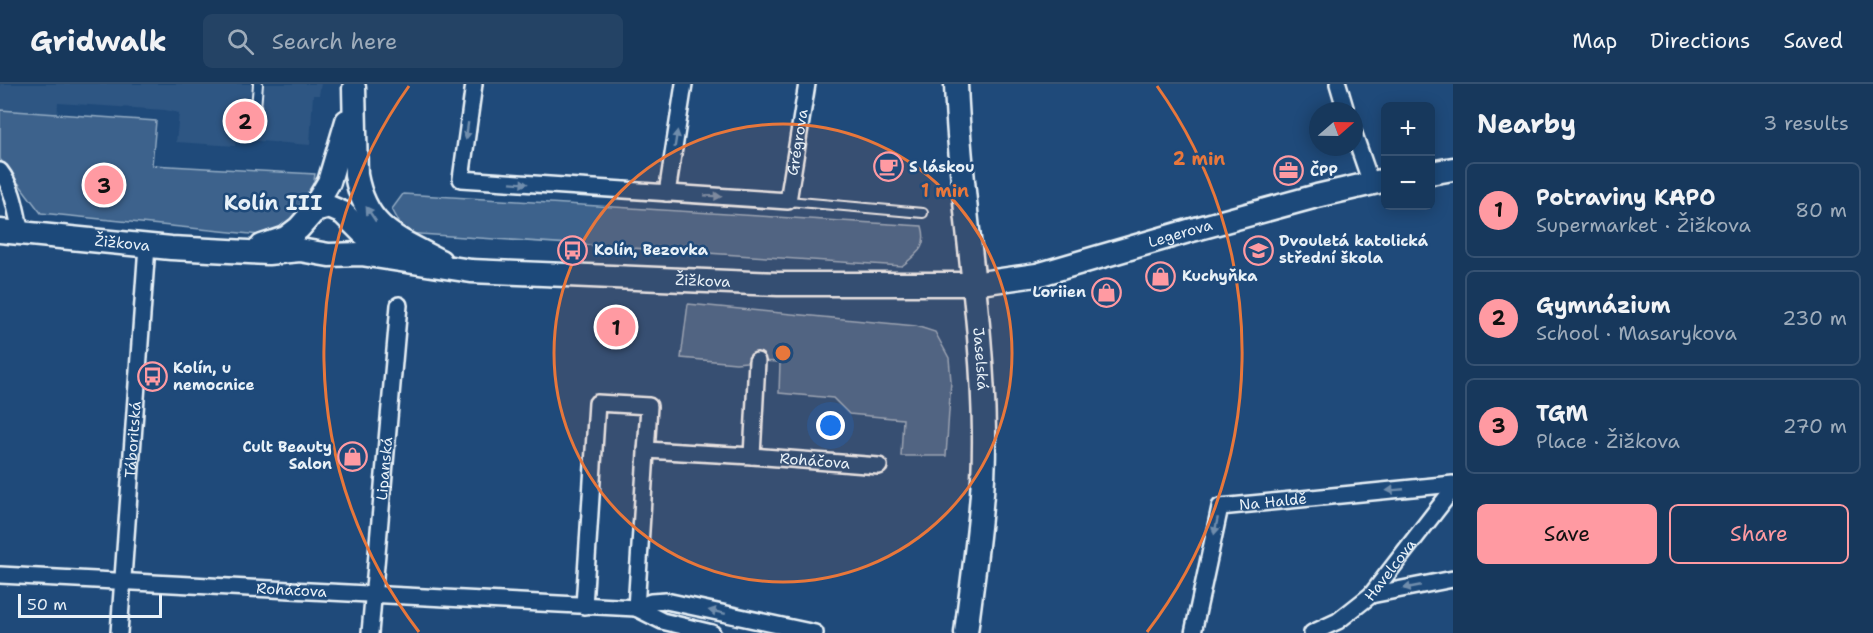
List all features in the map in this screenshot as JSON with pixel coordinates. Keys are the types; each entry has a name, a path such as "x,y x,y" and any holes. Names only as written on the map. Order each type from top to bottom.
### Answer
{"street":[{"path":"474,84 460,179 788,201"},
{"path":"667,193 684,84"},
{"name":"Grégrova","path":"788,201 807,84"},
{"name":"Jaselská","path":"956,84 958,137 979,335 984,434 982,493 966,633"},
{"path":"1338,84 1343,102"},
{"path":"355,86 342,172 343,196 351,228 349,241 343,249 326,254 312,249 306,242 304,229 329,182 355,86"},
{"path":"355,86 356,175 358,189 367,209 372,218 389,233 445,267"},
{"path":"1363,152 1378,181"},
{"path":"1435,172 1453,169"},
{"path":"0,171 14,200 10,232"},
{"name":"Legerova","path":"973,284 1037,275 1192,230 1378,181"},
{"name":"Žižkova","path":"246,252 286,238 318,209 329,207 338,209 363,233 388,251 445,267"},
{"name":"Žižkova","path":"10,232 147,246 268,253 306,250 326,254 361,254 445,267 777,284 973,284"},
{"name":"Táboritská","path":"119,633 147,246"},
{"name":"Lipanská","path":"370,633 399,304"},
{"path":"752,456 757,361"},
{"path":"584,606 597,403 649,406 636,608"},
{"name":"Roháčova","path":"646,450 879,466"},
{"name":"Havelcova","path":"1312,633 1338,621 1371,595 1453,487"},
{"name":"Na Haldě","path":"1193,633 1220,507 1453,487"},
{"name":"Roháčova","path":"0,576 636,608 651,602 666,601 815,633"},
{"path":"1371,595 1453,579"},
{"name":"Roháčova","path":"636,608 662,621 712,633"}],"lane":[{"path":"256,108 258,84"},
{"path":"788,201 922,213"}],"shaded area":[{"path":"0,84 321,84 319,95 313,95 310,145 236,139 235,146 176,142 179,113 165,110 58,103 56,142 0,130"},
{"path":"0,110 156,121 152,165 315,174 312,193 288,226 270,236 41,213 0,159"},
{"path":"403,194 922,226 924,239 917,253 902,266 405,233 392,209"},
{"path":"688,304 916,326 935,332 949,358 951,381 946,456 901,456 903,419 849,414 833,398 779,393 780,362 736,363 681,358"}],"place":[{"name":"Gymnázium","path":"245,121"},
{"name":"S láskou","path":"888,167"},
{"name":"ČPP","path":"1289,171"},
{"name":"TGM","path":"104,185"},
{"name":"Kolín, Bezovka","path":"573,250"},
{"name":"Dvouletá katolická střední škola","path":"1258,250"},
{"name":"Kuchyňka","path":"1161,276"},
{"name":"Loriien","path":"1107,292"},
{"name":"Potraviny KAPO","path":"616,327"},
{"name":"Kolín, u nemocnice","path":"152,377"},
{"name":"Cult Beauty Salon","path":"353,456"}],"district":[{"name":"Kolín III","path":"273,203"}]}
